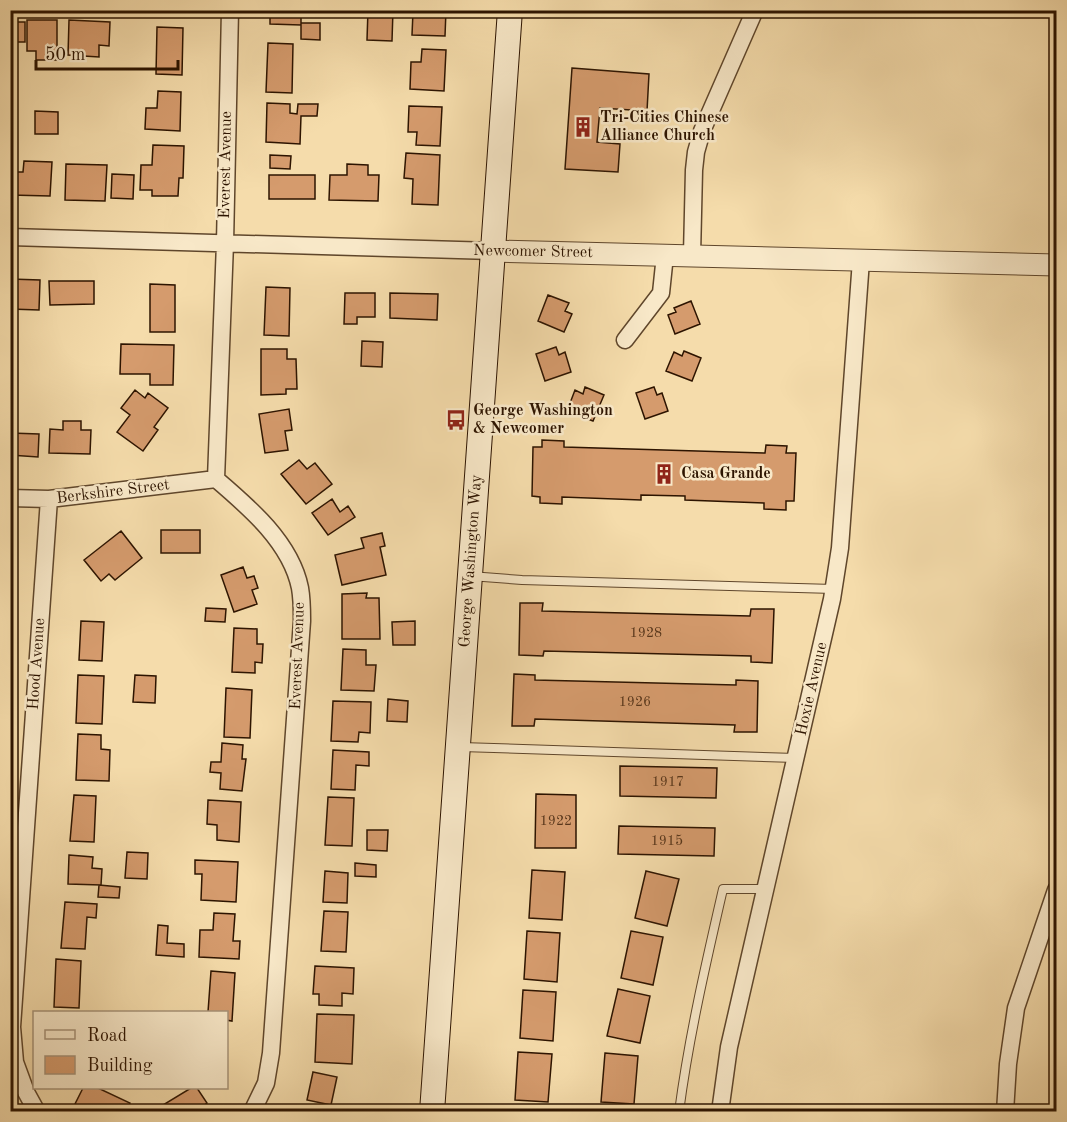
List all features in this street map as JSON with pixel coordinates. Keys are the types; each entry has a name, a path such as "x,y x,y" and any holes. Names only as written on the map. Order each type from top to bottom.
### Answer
{"main road":[{"name":"George Washington Way","path":"432,1112 510,10"}],"street":[{"name":"Everest Avenue","path":"230,10 225,243 216,479 277,539 290,560 300,588 302,621 271,1053 266,1083 252,1112"},
{"path":"692,255 696,152 702,131 755,10"},
{"name":"Newcomer Street","path":"10,237 1056,265"},
{"path":"625,340 661,293 665,255"},
{"name":"Hoxie Avenue","path":"720,1112 729,1047 834,589 840,549 861,260"},
{"name":"Berkshire Street","path":"10,498 49,499 216,479"},
{"name":"Hood Avenue","path":"37,1112 26,1092 15,1062 12,1027 49,499"},
{"path":"1005,1112 1008,1064 1016,1008 1052,915 1056,890"}],"lane":[{"path":"470,576 834,589"},
{"path":"458,747 796,758"},
{"path":"679,1112 686,1056 723,889 765,889"}],"building":[{"path":"270,10 301,12 301,25 270,24"},
{"path":"368,10 393,10 392,41 367,40"},
{"path":"422,10 446,10 445,36 412,35 413,12 422,12"},
{"path":"27,20 57,20 57,60 36,60 36,51 27,51"},
{"path":"69,20 110,22 109,46 99,45 99,57 68,55"},
{"path":"12,22 25,22 25,42 12,42"},
{"path":"301,23 320,23 320,40 301,39"},
{"path":"157,27 183,28 182,75 156,74"},
{"path":"268,43 293,44 292,93 266,92"},
{"path":"422,49 446,50 444,91 410,89 411,62 421,62"},
{"name":"Tri-Cities Chinese Alliance Church","path":"572,68 649,74 647,111 600,108 597,142 620,144 618,172 565,169"},
{"path":"158,91 181,92 180,131 145,129 146,108 157,108"},
{"path":"267,103 290,104 290,113 297,114 298,104 318,104 317,116 301,116 300,144 266,142"},
{"path":"409,106 442,107 440,146 416,145 417,132 408,132"},
{"path":"35,111 58,112 58,134 35,134"},
{"path":"153,145 184,146 183,178 179,178 178,196 152,196 152,190 140,190 141,165 152,165"},
{"path":"406,153 440,155 438,205 412,204 413,179 404,178"},
{"path":"270,155 291,156 290,169 270,168"},
{"path":"24,161 52,162 50,196 10,195 11,172 23,172"},
{"path":"66,164 107,165 105,201 65,200"},
{"path":"347,164 368,165 368,175 379,175 378,201 329,200 330,175 347,175"},
{"path":"112,174 134,175 133,199 111,198"},
{"path":"269,175 315,175 315,199 269,199"},
{"path":"10,279 40,280 39,310 10,309"},
{"path":"49,281 94,281 94,304 50,305"},
{"path":"150,284 175,285 175,332 150,332"},
{"path":"266,287 290,288 289,336 264,335"},
{"path":"345,293 375,293 375,317 357,317 357,324 344,324"},
{"path":"390,293 438,294 437,320 390,318"},
{"path":"548,295 569,303 565,311 572,314 564,332 538,321"},
{"path":"691,301 700,324 675,334 668,315 676,312 674,308"},
{"path":"362,341 383,342 382,367 361,366"},
{"path":"121,344 174,345 173,385 150,385 150,374 120,374"},
{"path":"556,347 559,355 565,352 571,372 545,381 536,354"},
{"path":"261,349 287,349 287,359 296,359 297,389 286,389 286,394 261,395"},
{"path":"684,351 701,358 692,381 666,371 674,352 682,356"},
{"path":"585,387 604,395 593,421 567,411 575,390 583,394"},
{"path":"654,387 657,395 662,393 668,411 645,419 636,393"},
{"path":"135,390 145,398 148,393 168,408 154,427 158,430 143,451 117,432 130,415 121,408"},
{"path":"289,409 292,430 285,431 288,450 265,453 259,414"},
{"path":"63,421 81,421 81,430 91,430 90,454 49,453 50,429 63,430"},
{"path":"10,433 39,434 38,457 10,455"},
{"name":"Casa Grande","path":"542,440 564,441 564,447 765,453 766,445 787,446 786,453 796,453 794,501 786,501 786,510 764,509 764,503 685,500 685,496 641,495 641,500 562,497 562,504 540,503 540,497 532,496 533,447 542,447"},
{"path":"299,460 307,469 315,463 332,484 306,504 281,474"},
{"path":"332,499 340,512 348,506 355,517 328,535 312,513"},
{"path":"161,530 200,530 200,553 161,553"},
{"path":"121,531 142,558 115,580 109,574 101,581 84,560"},
{"path":"382,533 385,546 380,547 386,575 342,585 335,555 364,548 361,538"},
{"path":"243,567 247,578 254,576 258,588 252,590 257,604 234,612 221,575"},
{"path":"367,593 366,598 379,598 380,639 342,639 342,594"},
{"path":"520,603 543,603 542,611 750,616 751,609 774,609 772,663 751,662 751,656 544,651 543,656 519,655"},
{"path":"206,608 226,609 225,622 205,621"},
{"path":"81,621 104,622 102,661 79,660"},
{"path":"415,621 415,645 393,645 392,622"},
{"path":"234,628 257,629 257,644 263,644 262,663 255,662 255,673 232,672"},
{"path":"343,649 366,650 366,665 376,665 374,691 341,690"},
{"path":"514,674 535,675 535,680 736,685 736,680 758,681 757,732 734,732 735,725 535,719 534,726 512,726"},
{"path":"78,675 104,676 102,724 76,723"},
{"path":"135,675 156,676 155,703 133,702"},
{"path":"226,688 252,690 250,738 224,737"},
{"path":"388,699 408,701 407,722 387,721"},
{"path":"333,701 371,702 370,733 359,732 358,742 331,741"},
{"path":"78,734 101,735 101,749 110,750 109,781 76,780"},
{"path":"222,743 243,745 242,759 246,759 242,791 220,789 221,773 210,772 211,762 221,762"},
{"path":"333,750 369,752 369,766 356,765 355,790 331,789"},
{"path":"620,766 717,768 716,798 620,796"},
{"path":"536,794 576,795 576,848 535,848"},
{"path":"74,795 96,796 94,842 70,841"},
{"path":"328,797 354,798 352,846 325,845"},
{"path":"208,800 241,802 239,842 217,840 217,825 207,824"},
{"path":"619,826 715,828 714,856 618,854"},
{"path":"367,830 388,830 387,851 367,850"},
{"path":"127,852 148,853 147,879 125,878"},
{"path":"69,855 93,857 92,868 102,869 101,885 68,884"},
{"path":"195,860 238,862 236,902 201,900 202,874 195,874"},
{"path":"355,863 376,865 376,877 355,876"},
{"path":"532,870 565,872 562,920 529,918"},
{"path":"325,871 348,873 347,903 323,902"},
{"path":"646,871 679,879 667,926 635,918"},
{"path":"99,885 120,887 119,898 98,897"},
{"path":"65,902 97,904 96,918 87,917 85,949 61,948"},
{"path":"324,911 348,912 346,952 321,951"},
{"path":"214,913 235,914 233,941 240,941 239,959 199,957 200,930 213,930"},
{"path":"158,925 168,926 167,943 184,944 184,957 156,955"},
{"path":"527,931 560,933 557,982 524,979"},
{"path":"631,931 663,937 653,985 621,978"},
{"path":"56,959 81,961 79,1008 54,1007"},
{"path":"315,966 354,968 353,994 342,993 342,1006 319,1005 319,994 313,994"},
{"path":"211,971 235,973 232,1021 228,1020 228,1011 208,1011"},
{"path":"618,989 650,996 640,1043 607,1036"},
{"path":"523,990 556,992 553,1041 520,1038"},
{"path":"317,1014 354,1015 352,1064 315,1062"},
{"path":"518,1052 552,1054 548,1102 515,1100"},
{"path":"605,1053 638,1056 634,1104 601,1102"},
{"path":"313,1072 337,1077 331,1105 307,1100"},
{"path":"82,1089 100,1089 130,1103 126,1112 90,1112 75,1104"},
{"path":"189,1089 198,1089 207,1103 194,1112 153,1111"}],"place":[{"name":"Tri-Cities Chinese Alliance Church","path":"583,127"},
{"name":"George Washington & Newcomer","path":"456,420"},
{"name":"Casa Grande","path":"664,474"}]}
